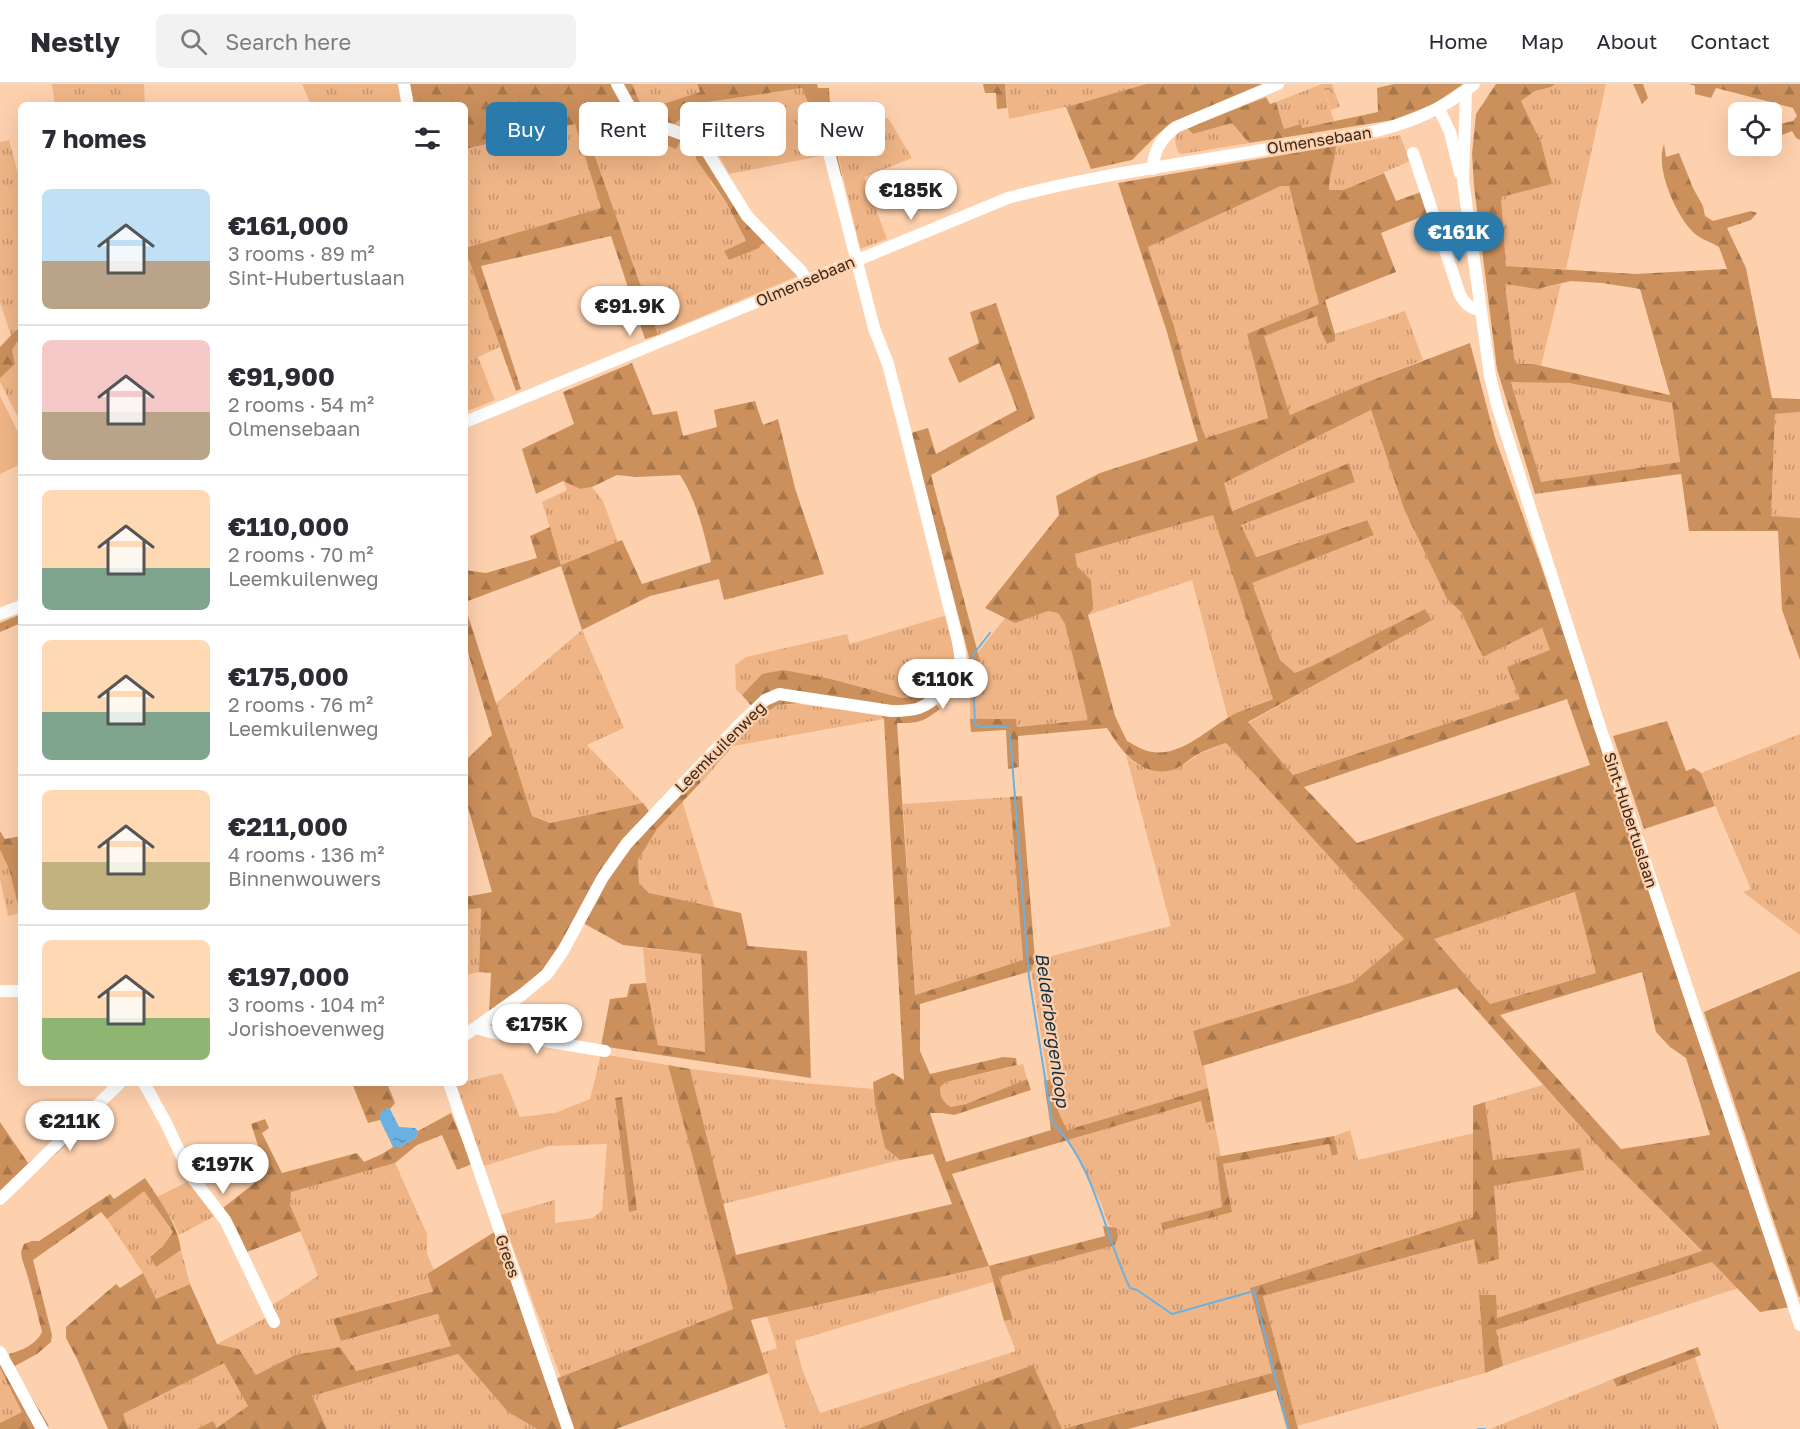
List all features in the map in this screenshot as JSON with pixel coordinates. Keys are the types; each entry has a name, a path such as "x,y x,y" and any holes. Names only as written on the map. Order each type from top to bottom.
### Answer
{"street":[{"path":"404,84 407,102"},
{"path":"617,84 632,111 639,118 690,137 706,150 747,216 807,280"},
{"path":"1153,169 1153,158 1158,146 1176,127 1278,84"},
{"name":"Olmensebaan","path":"468,421 1008,198 1074,182 1385,129 1439,109 1470,87"},
{"name":"Sint-Hubertuslaan","path":"1470,87 1463,180 1490,376 1507,440 1800,1325"},
{"name":"Sint-Hubertuslaan","path":"1439,109 1450,132 1458,169 1463,180"},
{"path":"1413,153 1460,295 1473,310 1480,310"},
{"name":"Leemkuilenweg","path":"468,1033 547,974 563,951 603,877 627,843 739,724 765,700 779,694 902,711 919,708 930,702 945,687 956,670 960,659 958,642 908,438 888,364 874,328 830,156"},
{"path":"0,614 18,607"},
{"path":"0,991 18,991"},
{"path":"476,1028 605,1051"},
{"path":"0,1199 117,1086"},
{"path":"146,1086 191,1176 225,1220 274,1322"},
{"name":"Grees","path":"450,1086 568,1429"},
{"path":"0,1352 42,1429"}],"green space":[{"path":"52,84 144,84 145,102 55,102"},
{"path":"302,84 398,84 401,102 310,102"},
{"path":"408,84 632,84 640,102 579,102 579,137 575,124 567,126 567,102 486,102 486,144 468,148 468,102 411,102"},
{"path":"631,84 697,84 701,92 668,102 640,102"},
{"path":"697,84 817,84 818,88 829,88 830,102 808,102 802,88 708,102 680,102 680,119 674,124 668,122 668,102 700,92"},
{"path":"983,84 1005,84 1007,108 997,109 996,93 985,93"},
{"path":"1005,84 1146,84 1066,107 1009,119"},
{"path":"1146,84 1266,84 1178,121 1158,134 1132,160 1091,169 1066,107"},
{"path":"1322,84 1334,121 1302,128 1300,125 1284,129 1276,102"},
{"path":"1322,84 1332,84 1340,107 1331,110"},
{"path":"1394,84 1463,84 1434,104 1393,120 1249,143 1232,123 1193,134 1187,128 1266,97 1270,104 1276,102 1284,129 1301,124 1302,128 1378,112 1377,88"},
{"path":"1496,84 1555,84 1535,91 1521,101 1541,142 1552,184 1501,197 1506,266 1635,274 1727,269 1719,247 1694,233 1673,201 1662,165 1664,144 1666,157 1679,153 1703,206 1705,216 1713,221 1751,211 1757,213 1751,220 1727,228 1746,268 1772,398 1800,399 1800,412 1775,414 1771,516 1800,518 1800,660 1782,610 1778,531 1689,531 1681,474 1535,494 1497,369 1474,186 1472,154 1476,114","holes":["1571,281 1640,289 1670,395 1533,364 1515,364 1505,284 1537,289","1511,382 1569,383 1672,403 1680,462 1541,482"]},
{"path":"1555,84 1606,84 1566,269 1506,266 1501,197 1552,184 1541,142 1521,101 1535,91"},
{"path":"1633,84 1643,84 1648,98 1642,104"},
{"path":"1689,84 1800,84 1800,140 1792,131 1782,135 1782,124 1793,121 1797,116 1793,108 1782,105 1782,102 1770,102 1716,88 1711,98 1695,94 1695,86"},
{"path":"803,88 809,102 798,102 798,156 821,156 729,174 719,156 786,156 786,102 708,102"},
{"path":"885,118 888,118 912,158 864,177 887,239 860,249 838,156 885,156"},
{"path":"680,119 680,127 674,124"},
{"path":"575,123 579,136 579,156 585,156 601,208 468,247 468,148 486,144 486,156 567,156 567,125"},
{"path":"1232,123 1249,143 1179,153 1176,138 1182,130 1187,128 1193,134"},
{"path":"668,128 680,134 680,142 676,149 668,146"},
{"path":"668,135 680,136 680,156 704,156 711,183 726,202 746,242 724,251 729,260 765,239 800,275 658,335 594,156 668,156"},
{"path":"1400,135 1410,161 1343,190 1329,190 1336,146"},
{"path":"9,140 18,173 18,330 11,335 0,303 0,142"},
{"path":"1336,146 1329,190 1343,190 1384,173 1396,201 1421,192 1428,214 1381,233 1396,272 1325,300 1335,341 1327,344 1318,325 1317,316 1264,336 1290,415 1362,384 1470,343 1495,438 1544,574 1688,1010 1790,1307 1760,1312 1712,1262 1496,1330 1503,1366 1485,1373 1479,1295 1496,1295 1497,1318 1702,1251 1605,1154 1457,988 1202,1066 1193,1031 1353,982 1404,939 1226,743 1200,753 1172,770 1157,771 1139,765 1131,759 1107,728 1018,736 1019,767 1008,769 1006,730 971,732 970,719 1016,719 1017,727 1088,720 1065,624 1058,613 1048,611 1015,623 985,608 1059,515 1056,496 1100,473 1198,441 1166,329 1118,183","holes":["1281,186 1289,186 1319,304 1247,334 1268,418 1206,438 1174,326 1148,247","1371,410 1404,509 1447,599 1461,612 1483,657 1542,628 1550,650 1507,667 1520,699 1293,775 1248,722 1432,620 1425,609 1295,673 1280,660 1252,583 1374,535 1367,520 1256,557 1241,525 1355,482 1349,463 1232,511 1224,483","1213,515 1273,699 1234,714 1193,741 1174,750 1149,751 1127,741 1115,716 1088,615 1093,609 1091,580 1077,566 1075,554","1567,699 1590,765 1357,843 1304,787","1575,892 1596,973 1490,1004 1434,939","1642,972 1656,1032 1670,1047 1686,1058 1710,1135 1621,1149 1500,1015"]},
{"path":"585,156 595,156 658,335 645,339 611,236 481,266 521,389 516,391 468,260 468,247 601,208"},
{"path":"696,156 707,156 765,239 759,248 729,260 724,251 746,241 726,202"},
{"path":"834,156 838,156 842,176 839,177"},
{"path":"1281,186 1289,186 1319,304 1247,334 1268,418 1206,438 1174,326 1148,247"},
{"path":"468,259 500,347 478,357 495,400 468,411"},
{"path":"1505,284 1537,289 1561,284 1541,366 1515,364"},
{"path":"996,303 1035,418 931,475 979,657 975,682 970,690 960,690 969,657 911,433 928,428 936,454 1017,410 999,363 959,383 948,358 979,343 970,312"},
{"path":"1405,311 1423,360 1290,415 1263,336 1317,316 1318,325 1328,344 1335,341 1335,334"},
{"path":"18,330 18,342 12,350 15,364 0,378 0,347"},
{"path":"17,342 18,417 0,382 0,378 15,364 12,350"},
{"path":"632,363 653,415 677,411 683,436 717,427 714,410 755,401 763,425 778,419 795,488 824,574 724,600 719,579 650,596 582,630 561,566 468,601 468,570 486,573 537,558 530,536 550,527 561,565 622,540 642,584 711,562 695,506 680,475 636,477 617,475 592,487 580,489 563,481 536,494 522,449 574,424 563,392"},
{"path":"1511,381 1569,383 1672,403 1680,462 1541,483"},
{"path":"0,396 18,432 18,465 0,474"},
{"path":"1371,410 1404,509 1447,599 1461,612 1483,657 1542,628 1550,650 1521,699 1293,775 1248,723 1432,619 1425,609 1295,673 1280,660 1252,583 1374,535 1366,520 1255,557 1241,525 1355,482 1349,463 1231,511 1224,483"},
{"path":"1800,412 1800,520 1771,516 1775,414"},
{"path":"563,480 579,489 592,487 603,501 618,542 561,565 542,502 567,490"},
{"path":"1213,514 1273,699 1247,708 1228,718 1192,580 1088,615 1091,580 1077,566 1075,554"},
{"path":"1048,611 1058,613 1065,624 1088,720 1017,727 1016,719 970,719 970,690 975,681 978,652 1005,618 1015,623"},
{"path":"18,615 18,624 0,632 0,623"},
{"path":"468,615 532,816 550,823 643,803 649,811 542,971 489,1014 491,973 479,972 481,908 468,910 468,896 492,892 468,808 468,758 492,735 468,652"},
{"path":"947,615 956,660 929,695 902,698 831,679 762,674 742,695 736,690 735,665 746,657 847,634 850,644"},
{"path":"582,630 624,728 587,745 643,803 550,823 532,816 495,704"},
{"path":"783,670 831,679 902,698 929,695 940,709 920,721 897,723 915,995 1023,960 1010,797 1022,796 1035,960 1031,971 920,1004 920,1051 930,1074 1003,1057 1016,1058 1017,1065 946,1082 940,1087 941,1094 944,1101 951,1107 966,1104 1027,1079 1031,1090 954,1115 930,1113 946,1162 1051,1130 1044,1081 1052,1079 1058,1111 1067,1130 1208,1088 1214,1121 1206,1123 1201,1101 952,1174 989,1266 751,1320 768,1373 616,1429 537,1429 508,1412 458,1354 312,1396 327,1429 197,1429 213,1421 217,1428 248,1406 224,1363 123,1414 129,1429 108,1429 66,1338 66,1327 116,1284 120,1288 143,1273 156,1299 190,1284 217,1344 239,1349 256,1375 295,1355 340,1347 356,1371 451,1346 438,1314 341,1341 333,1319 433,1291 427,1274 496,1231 548,1382 733,1309 668,1065 690,1069 736,1255 952,1204 933,1154 900,1160 885,1148 875,1103 873,1082 893,1073 904,1080 884,719 880,715 802,703 777,705 761,717 742,695 762,674"},
{"path":"799,704 880,715 884,719 733,746 702,782 698,776 757,712 762,717 777,705"},
{"path":"1667,721 1686,771 1694,768 1701,773 1715,806 1644,829 1613,736"},
{"path":"1800,734 1800,935 1743,892 1751,889 1701,773"},
{"path":"1226,743 1404,939 1353,982 1193,1031 1202,1066 1204,1065 1208,1088 1067,1130 1058,1111 1052,1079 1048,1080 1031,971 1035,960 1171,926 1126,755 1136,764 1154,770 1186,763 1199,754"},
{"path":"698,776 701,782 657,829 638,860 639,883 649,893 741,913 748,946 807,951 811,1078 601,1046 610,999 627,997 630,984 646,983 658,1045 705,1052 701,954 623,945 583,923 608,879 631,848"},
{"path":"1010,797 1023,960 915,995 903,804"},
{"path":"682,800 715,909 649,893 639,883 638,860 657,829"},
{"path":"0,831 5,839 18,837 18,905 9,869 0,850"},
{"path":"0,850 9,869 18,914 8,916 0,879"},
{"path":"1576,892 1596,973 1490,1004 1433,939"},
{"path":"481,908 479,972 468,974 468,910"},
{"path":"643,948 701,954 705,1052 658,1045 646,983"},
{"path":"1800,971 1800,1297 1799,1297 1704,1012"},
{"path":"601,1054 668,1065 733,1309 561,1378 501,1215 555,1200 555,1223 593,1218 602,1210 607,1144 549,1146 484,1166 457,1086 468,1086 468,1081 502,1073 520,1117 555,1113 590,1099","holes":["622,1098 629,1212 615,1099"]},
{"path":"1023,1064 1027,1079 966,1104 951,1107 941,1096 940,1087 946,1082"},
{"path":"690,1069 874,1089 885,1148 900,1160 723,1204"},
{"path":"1543,1085 1605,1154 1702,1252 1497,1319 1479,1295 1485,1373 1297,1426 1263,1296 1474,1239 1494,1186 1580,1148 1493,1161 1485,1102"},
{"path":"353,1086 388,1086 395,1103 390,1109 386,1108 380,1113 380,1120 368,1123"},
{"path":"622,1097 637,1210 629,1212 615,1098"},
{"path":"1201,1101 1206,1123 1214,1121 1221,1156 1216,1157 1222,1207 1162,1223 1232,1212 1223,1164 1329,1144 1333,1156 1338,1154 1334,1136 1350,1130 1358,1160 1474,1133 1473,1217 1250,1288 1272,1373 1061,1429 1033,1366 857,1429 786,1429 762,1353 777,1348 767,1316 989,1266 993,1282 795,1341 802,1369 820,1413 1016,1351 1004,1321 1013,1318 998,1277 1114,1245 1112,1226 1109,1226 1101,1203 1068,1140"},
{"path":"1485,1102 1493,1160 1580,1148 1584,1170 1494,1186 1499,1259 1478,1264 1474,1239 1263,1296 1298,1429 1287,1429 1276,1390 1128,1429 1062,1429 1272,1373 1250,1288 1473,1217 1473,1106"},
{"path":"451,1113 472,1164 457,1170 442,1135 417,1145 395,1163 291,1192 290,1205 301,1231 247,1252 223,1208 267,1173 251,1124 265,1119 269,1128 262,1133 282,1173 357,1153 364,1162 416,1138 418,1131"},
{"path":"0,1122 28,1163 70,1127 77,1135 0,1204"},
{"path":"1334,1136 1338,1154 1332,1156 1329,1144 1223,1164 1232,1212 1163,1230 1161,1223 1222,1207 1216,1157"},
{"path":"395,1163 427,1234 427,1254 434,1270 427,1275 434,1290 334,1319 342,1341 439,1314 451,1346 355,1371 340,1347 295,1355 256,1375 239,1349 217,1344 269,1316 274,1328 280,1324 272,1305 318,1276 290,1205 290,1192"},
{"path":"145,1178 172,1221 181,1250 156,1267 150,1257 163,1246 173,1232 144,1191 107,1219 101,1212 33,1260 52,1335 51,1342 37,1354 15,1366 10,1362 9,1354 32,1344 42,1332 22,1259 21,1252 24,1244 39,1241 110,1194 114,1199"},
{"path":"189,1181 215,1216 179,1235 173,1221 157,1197"},
{"path":"144,1190 173,1233 163,1246 150,1256 156,1267 181,1250 190,1284 156,1299 143,1273 107,1219"},
{"path":"1103,1226 1117,1228 1118,1237 1115,1245 999,1277 1013,1319 1004,1321 989,1266 1105,1236"},
{"path":"1712,1262 1738,1288 1503,1366 1495,1330"},
{"path":"1698,1347 1701,1355 1617,1387 1613,1379"},
{"path":"458,1354 508,1412 537,1429 327,1429 312,1396"},
{"path":"0,1355 20,1378 49,1426 44,1429 0,1429 0,1423 22,1412 0,1368"},
{"path":"1695,1357 1719,1429 1490,1429 1613,1379 1618,1387"},
{"path":"224,1362 248,1406 217,1429 213,1421 197,1429 129,1429 123,1414"},
{"path":"1033,1365 1062,1429 857,1429"},
{"path":"0,1368 23,1412 0,1423"}],"water":[{"path":"386,1108 390,1109 399,1127 415,1128 418,1131 416,1138 400,1147 393,1147 380,1120 380,1113"}],"waterway":[{"name":"Belderbergenloop","path":"990,633 972,656 975,724 981,727 1009,727"},
{"name":"Belderbergenloop","path":"1010,734 1029,977 1052,1122 1067,1140 1089,1179 1130,1288 1137,1290 1172,1314 1254,1291 1288,1429"},
{"name":"Belderbergenloop","path":"1478,1429 1485,1429"}]}
